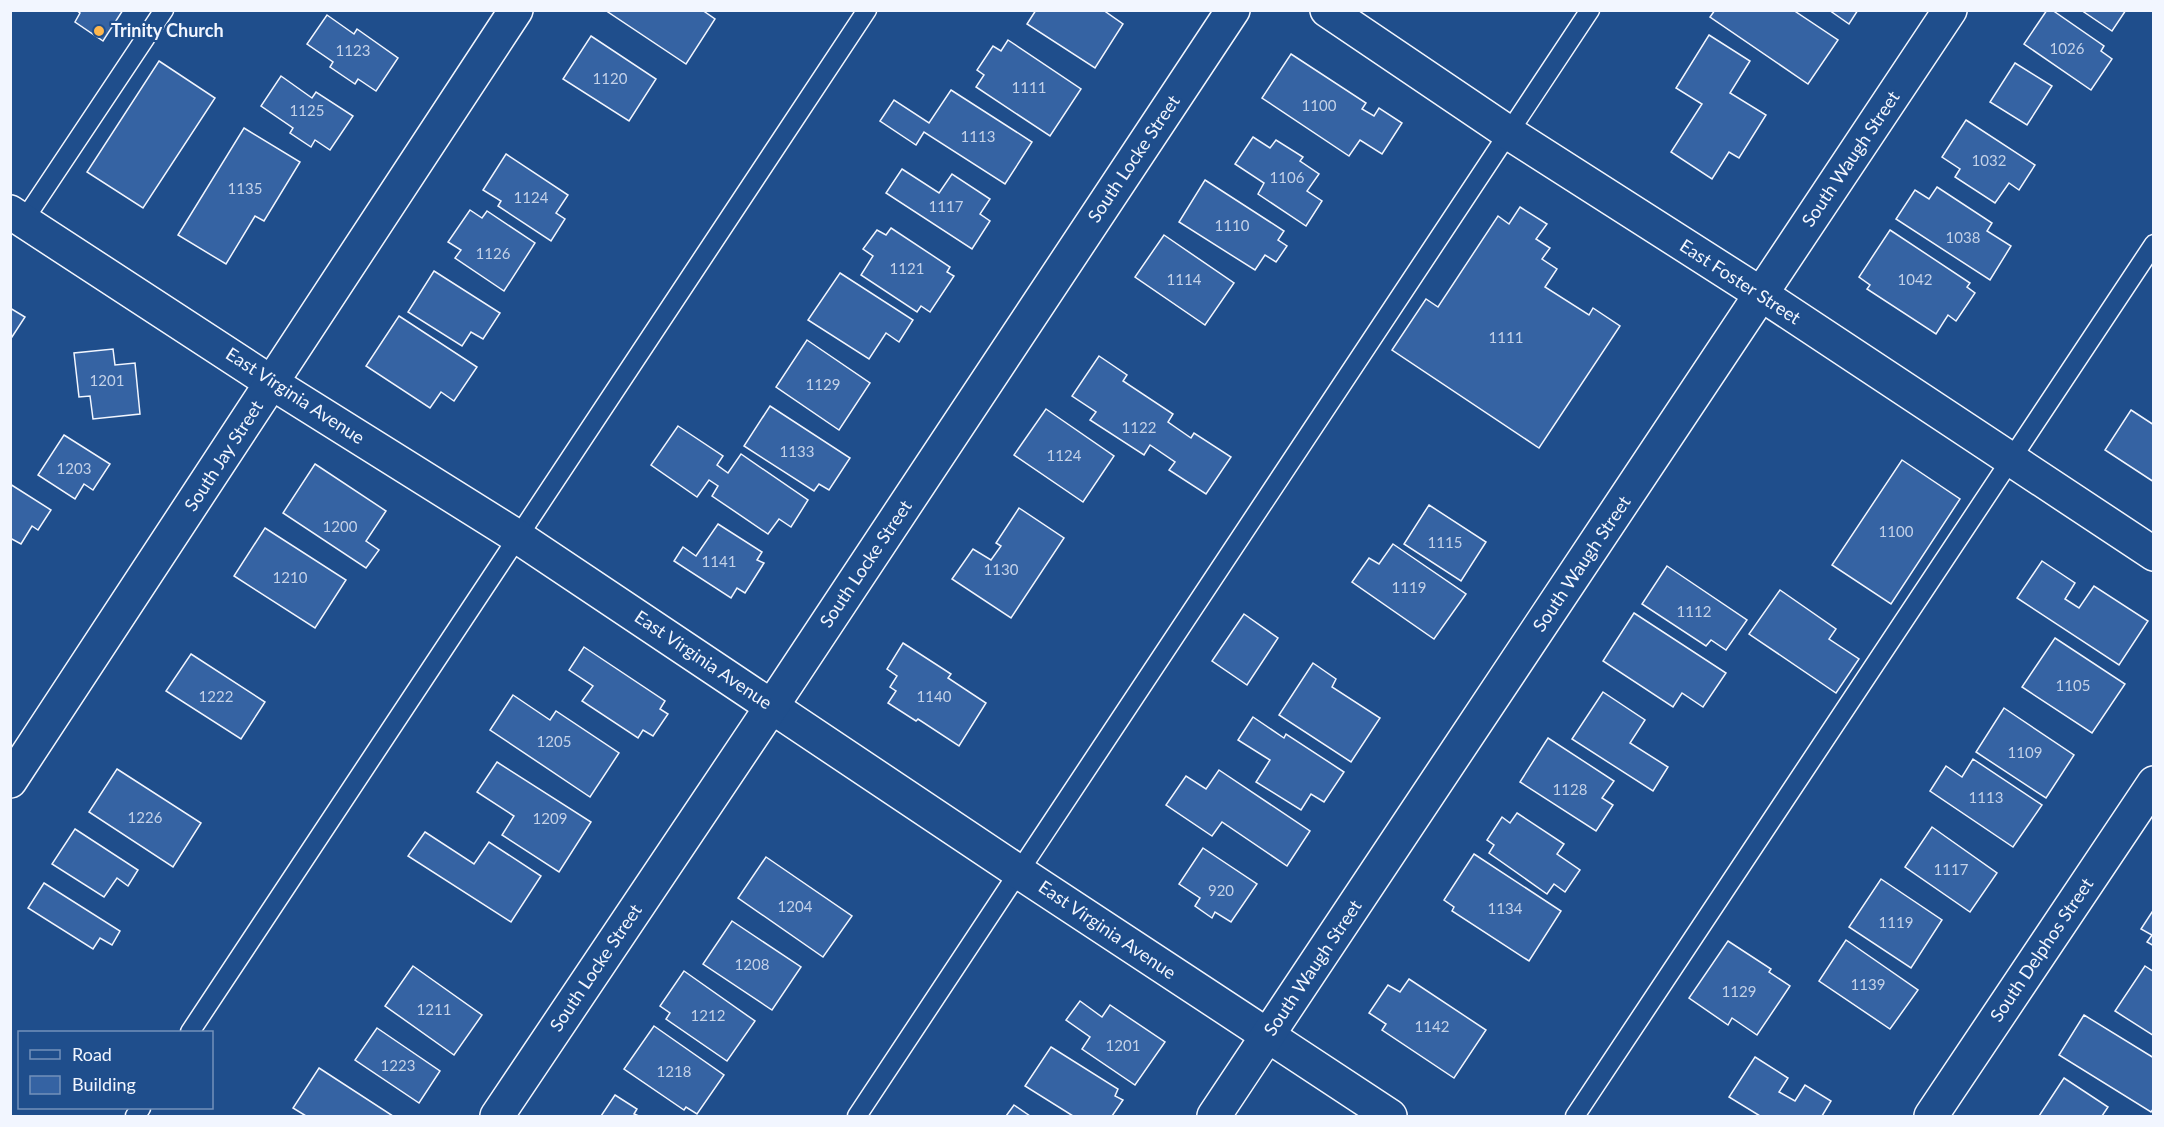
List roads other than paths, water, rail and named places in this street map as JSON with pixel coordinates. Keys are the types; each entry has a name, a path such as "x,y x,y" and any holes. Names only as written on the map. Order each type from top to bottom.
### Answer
{"street":[{"name":"South Jay Street","path":"10,781 516,10"},
{"name":"South Locke Street","path":"497,1116 1233,10"},
{"name":"East Foster Street","path":"1327,10 1509,133 1761,294 2154,554"},
{"name":"South Waugh Street","path":"1214,1116 1950,10"},
{"name":"East Virginia Avenue","path":"17,216 272,383 518,537 1019,872 1390,1116"},
{"name":"South Delphos Street","path":"1931,1116 2154,783"}],"lane":[{"path":"17,216 164,10"},
{"path":"191,1031 867,10"},
{"path":"857,1116 1590,10"},
{"path":"1575,1116 2154,244"}],"place":[{"name":"Trinity Church","path":"99,31"}]}
